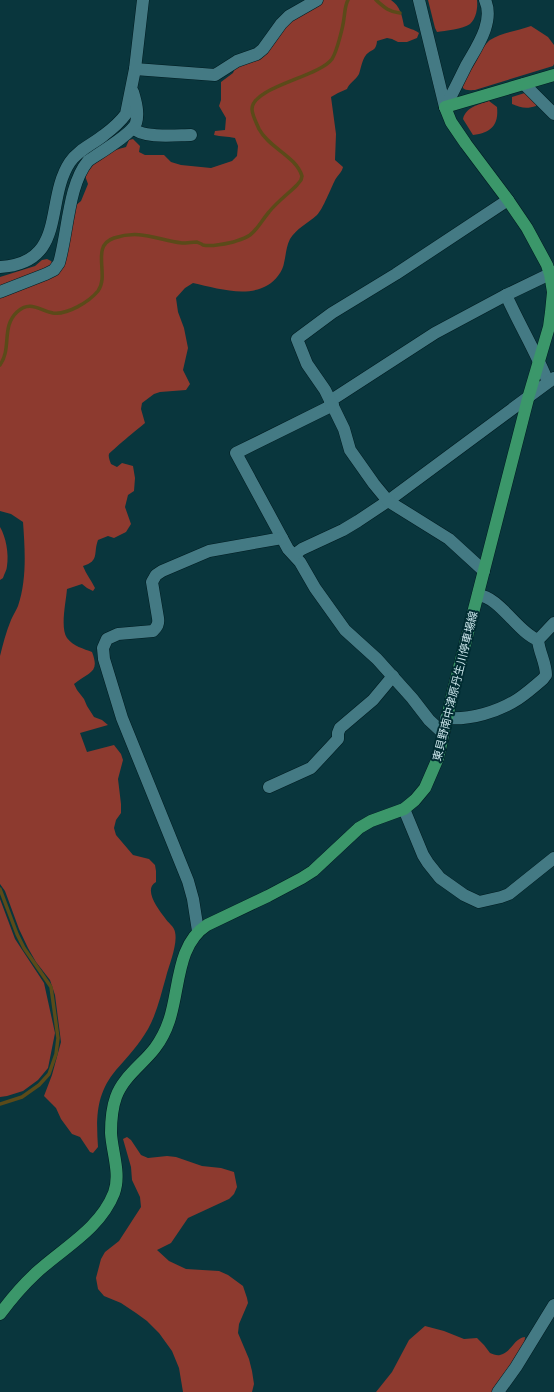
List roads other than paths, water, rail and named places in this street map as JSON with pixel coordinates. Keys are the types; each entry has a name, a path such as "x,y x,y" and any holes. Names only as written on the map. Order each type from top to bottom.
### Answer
{"main road":[{"path":"445,107 554,75"},
{"name":"東貝野南中津原丹生川停車場線","path":"0,1314 36,1273 96,1221 114,1193 117,1179 111,1134 111,1118 116,1097 120,1088 130,1074 156,1047 164,1032 169,1020 185,952 198,931 207,925 302,878 313,871 359,828 371,821 404,809 415,800 428,783 438,758 446,718 529,395 549,327 552,292 552,273 527,228 451,122 445,107"}],"street":[{"path":"0,267 13,265 24,261 41,249 50,231 59,187 64,172 71,160 104,135 126,114 135,69 143,0"},
{"path":"135,69 215,75 237,61 257,54 289,16 317,0"},
{"path":"419,0 445,107"},
{"path":"445,107 482,38 487,20 485,0"},
{"path":"524,84 554,114"},
{"path":"0,292 54,270 61,255 70,208 83,167 88,161 133,128 136,124 138,114 132,87"},
{"path":"133,128 136,132 147,134 191,135"},
{"path":"484,571 449,540 388,501 374,484 350,450 346,433 332,403 307,364 297,339 332,313 396,274 508,200"},
{"path":"443,733 429,720 412,698 377,659 345,630 315,588 300,562 288,549 236,453 332,403 419,342 506,295 552,273"},
{"path":"294,555 302,549 343,530 388,501 551,380 518,323 506,295"},
{"path":"198,931 193,899 188,881 122,718 105,665 103,648 107,639 118,634 153,631 159,622 152,582 162,571 209,551 282,538"},
{"path":"478,595 489,597 530,635 538,640"},
{"path":"446,718 464,718 501,708 520,698 543,679 546,675 546,670 538,646 538,640 554,623"},
{"path":"269,787 311,768 338,739 340,728 373,700 393,676"},
{"path":"404,809 417,843 428,863 440,878 470,899 479,902 509,894 554,858"},
{"path":"498,1392 516,1367 554,1305"}],"waterway":[{"path":"0,365 4,358 9,324 12,318 22,308 30,306 53,313 65,312 77,307 98,291 102,277 103,247 107,242 114,238 141,235 173,242 197,242 207,246 233,242 250,235 255,230 272,208 297,185 302,176 294,163 263,136 252,111 255,101 263,94 314,71 332,59 340,39 348,0"},
{"path":"376,0 384,7 400,13"},
{"path":"0,889 17,934 24,948 51,987 58,1038 56,1054 49,1074 39,1085 22,1097 0,1104"}]}
